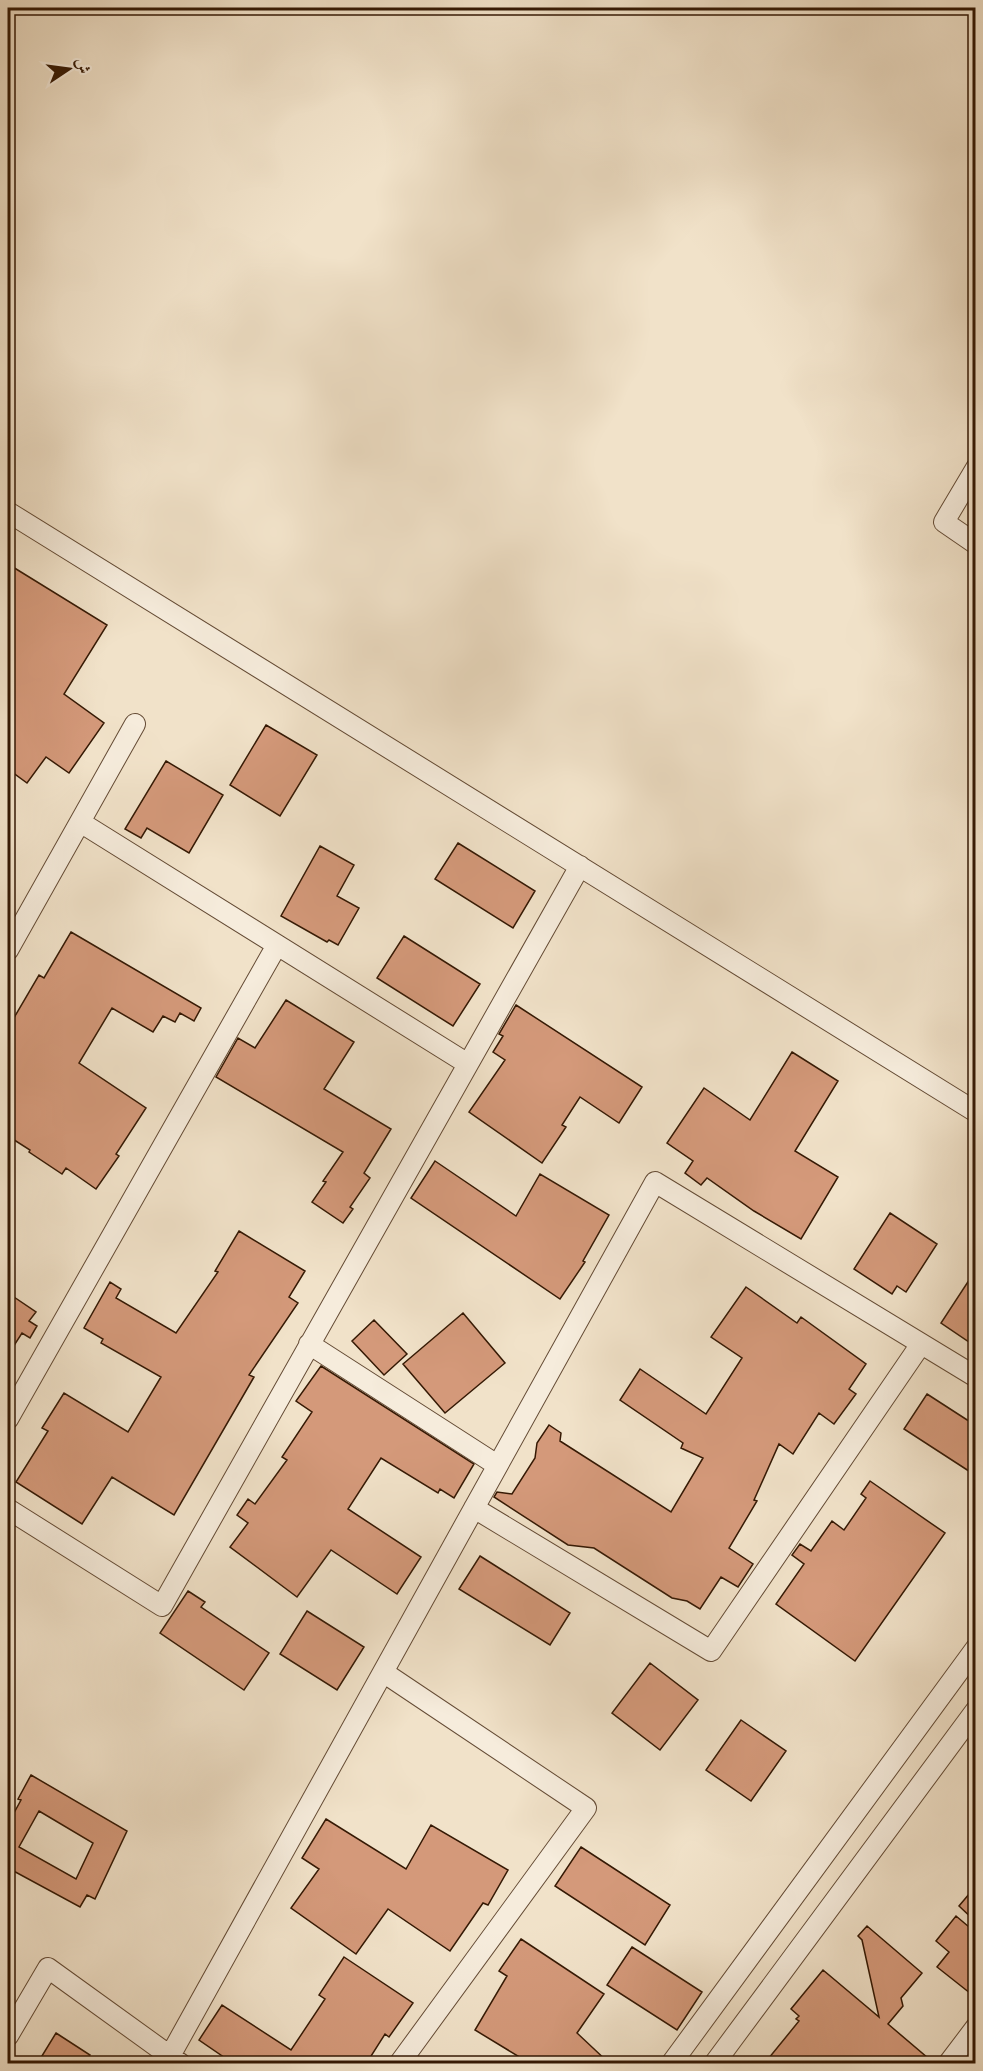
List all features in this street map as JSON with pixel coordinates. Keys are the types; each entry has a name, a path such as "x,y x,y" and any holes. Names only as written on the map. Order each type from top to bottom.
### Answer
{"street":[{"path":"975,468 944,522 975,544"},
{"path":"8,512 975,1112"},
{"path":"8,950 135,724"},
{"path":"80,822 468,1064"},
{"path":"8,1509 162,1606 580,867"},
{"path":"8,1419 277,945"},
{"path":"8,2036 48,1968 175,2060 383,1672 655,1182 975,1377"},
{"path":"309,1344 497,1464"},
{"path":"474,1508 711,1651 921,1344"},
{"path":"671,2064 975,1648"},
{"path":"383,1672 586,1808 399,2064"},
{"path":"714,2064 975,1710"},
{"path":"948,2064 975,2027"}],"building":[{"path":"8,564 107,625 64,694 104,723 69,773 46,757 27,783 8,769"},
{"path":"266,725 317,755 280,816 230,785"},
{"path":"166,761 223,795 189,853 147,828 141,838 125,829"},
{"path":"458,843 535,891 513,928 435,879"},
{"path":"320,846 354,865 337,896 359,908 338,945 329,940 327,942 281,916"},
{"path":"71,932 201,1008 194,1021 180,1013 175,1022 163,1016 153,1032 112,1008 79,1063 146,1108 116,1154 119,1156 96,1189 66,1168 62,1174 8,1136 8,1028 39,975 44,978"},
{"path":"404,936 480,984 453,1026 377,978"},
{"path":"286,1000 354,1042 324,1089 391,1129 364,1173 370,1178 350,1207 353,1209 343,1223 312,1202 343,1152 216,1077 238,1038 255,1048"},
{"path":"516,1005 642,1087 619,1123 580,1097 562,1125 566,1127 542,1163 469,1112 505,1060 493,1052 503,1036 499,1034"},
{"path":"792,1052 838,1081 795,1151 838,1177 801,1239 754,1211 707,1178 701,1185 685,1173 693,1161 667,1143 704,1088 750,1120"},
{"path":"435,1161 516,1216 540,1174 609,1215 583,1261 585,1262 560,1299 411,1198"},
{"path":"890,1213 937,1244 906,1292 897,1286 892,1294 854,1269"},
{"path":"239,1231 305,1271 289,1297 298,1303 249,1375 254,1377 174,1515 112,1477 82,1524 16,1482 48,1431 42,1428 64,1393 128,1432 161,1377 101,1343 103,1339 84,1328 110,1282 121,1289 116,1298 176,1333 218,1272 215,1271"},
{"path":"975,1271 975,1346 941,1323"},
{"path":"746,1287 797,1323 801,1317 866,1364 849,1389 856,1394 834,1424 819,1413 793,1454 779,1444 754,1500 757,1501 729,1548 753,1564 738,1587 721,1577 700,1609 687,1601 672,1598 594,1548 568,1545 494,1497 497,1492 512,1494 535,1458 537,1443 549,1425 561,1433 560,1441 671,1512 703,1458 681,1448 683,1443 620,1400 640,1369 706,1414 742,1358 711,1337"},
{"path":"8,1293 36,1312 29,1321 37,1326 30,1338 22,1333 8,1355"},
{"path":"463,1313 505,1363 445,1413 403,1364"},
{"path":"374,1320 407,1354 384,1375 352,1341"},
{"path":"321,1366 474,1464 454,1498 440,1489 438,1493 381,1458 348,1509 421,1557 397,1594 331,1550 297,1597 230,1547 248,1523 237,1515 248,1499 255,1504 287,1460 282,1457 312,1412 296,1401"},
{"path":"927,1394 975,1425 975,1475 904,1429"},
{"path":"870,1481 945,1533 855,1661 776,1604 804,1564 792,1555 800,1544 811,1551 832,1521 844,1530 866,1498 861,1494"},
{"path":"480,1556 570,1613 550,1645 459,1589"},
{"path":"188,1591 205,1602 201,1607 269,1653 244,1690 160,1633"},
{"path":"307,1611 364,1647 337,1690 280,1654"},
{"path":"650,1663 698,1700 660,1750 612,1713"},
{"path":"741,1720 786,1751 751,1801 706,1770"},
{"path":"31,1775 127,1831 95,1899 87,1895 80,1907 8,1868 8,1824 21,1800 18,1799","holes":["39,1811 93,1843 76,1879 19,1847"]},
{"path":"326,1819 406,1869 431,1825 508,1870 488,1905 483,1903 450,1951 388,1909 356,1954 291,1908 319,1869 302,1858"},
{"path":"581,1847 670,1905 645,1945 555,1886"},
{"path":"975,1887 975,1921 959,1906"},
{"path":"956,1916 975,1932 975,1997 937,1967 949,1952 936,1941"},
{"path":"867,1926 922,1973 901,1998 903,2006 888,2024 935,2064 764,2064 799,2021 796,2019 799,2016 791,2009 823,1970 879,2017 862,1940 858,1936"},
{"path":"521,1939 604,1994 577,2033 610,2064 531,2064 475,2030 507,1976 499,1971"},
{"path":"632,1947 702,1992 677,2030 607,1985"},
{"path":"344,1957 413,2003 389,2037 385,2034 366,2064 234,2064 199,2040 222,2005 291,2050 325,1999 319,1995"},
{"path":"56,2033 90,2055 84,2064 37,2064"}]}
